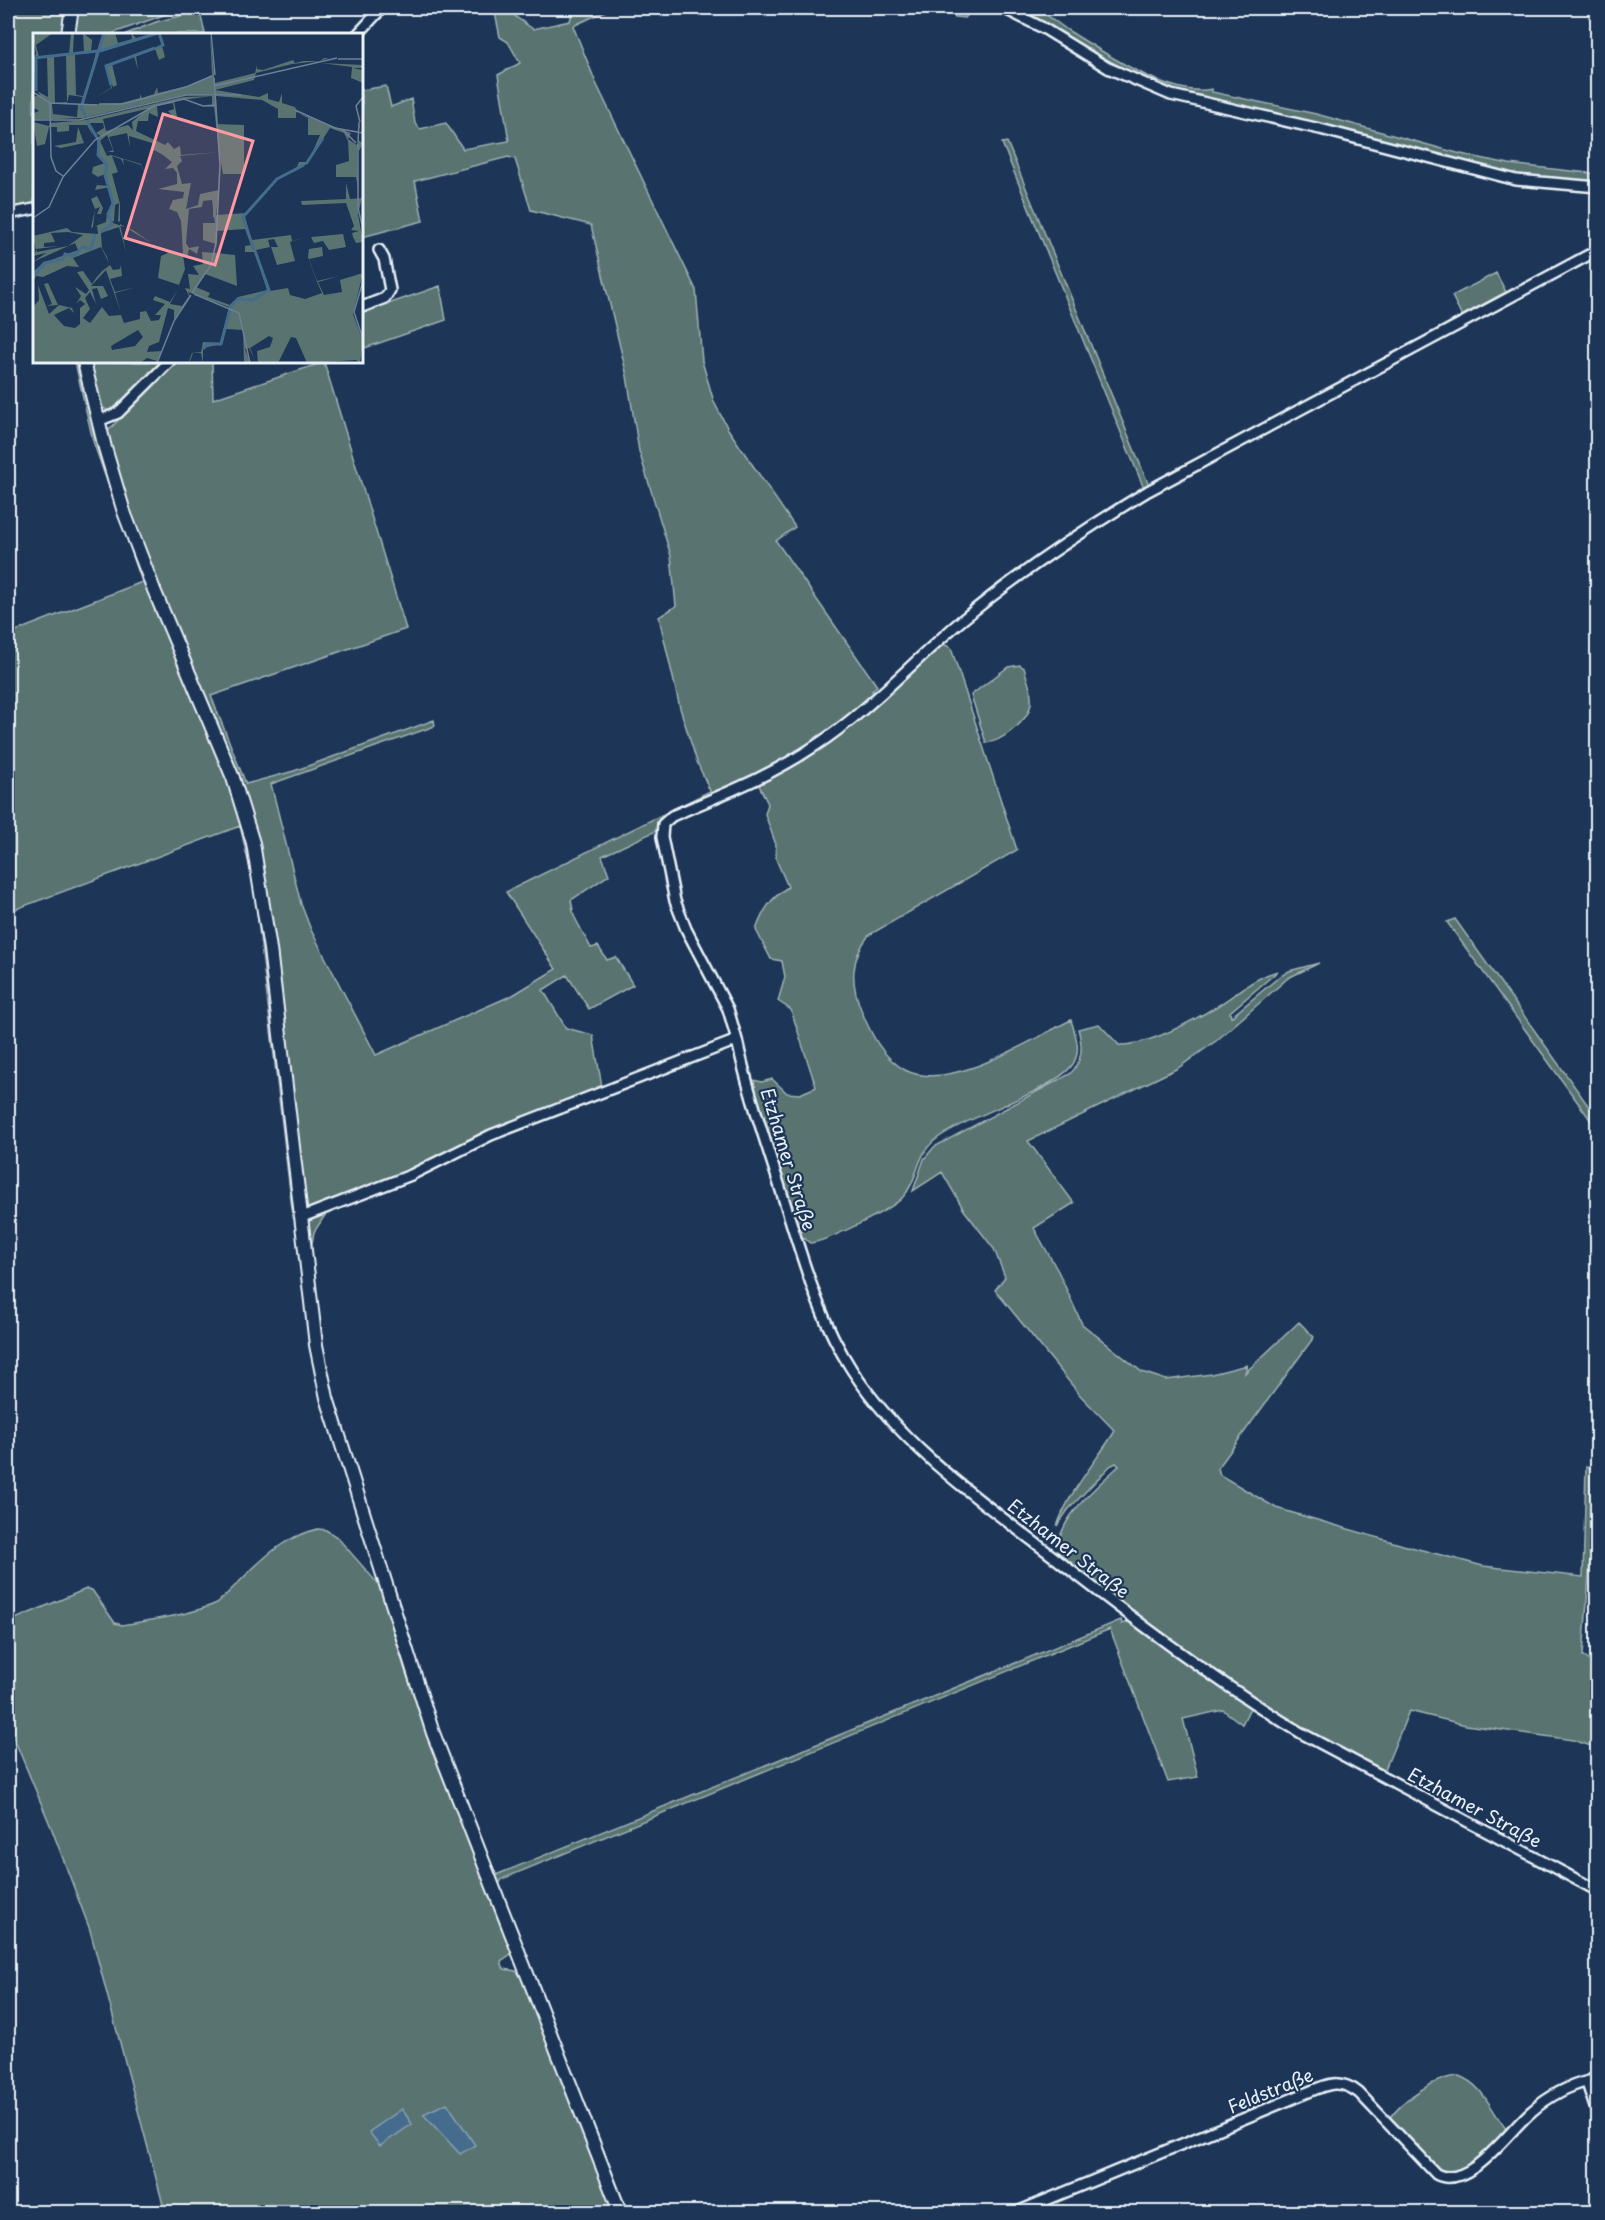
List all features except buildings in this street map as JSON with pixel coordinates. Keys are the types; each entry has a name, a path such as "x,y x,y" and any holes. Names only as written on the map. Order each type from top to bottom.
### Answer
{"street":[{"path":"69,33 72,8"},
{"path":"359,33 382,8"},
{"path":"1003,8 1108,68 1171,95 1320,129 1516,180 1598,187"},
{"path":"8,214 33,209"},
{"path":"363,308 385,298 390,290 384,259 379,250"},
{"name":"Etzhamer Straße","path":"1598,250 1148,491 1075,535 1016,576 864,708 817,745 761,780 672,816 663,824 662,837 675,901 686,929 728,1009 809,1280 826,1323 863,1386 913,1445 958,1483 1133,1618 1254,1704 1301,1733 1598,1892"},
{"path":"84,363 98,421 136,546 218,740 246,815 262,890 316,1345 327,1398 411,1672 449,1778 620,2212"},
{"path":"98,421 118,413 168,363"},
{"path":"302,1217 411,1175 491,1135 737,1040"},
{"path":"1598,2071 1589,2081 1589,2092 1598,2116"},
{"name":"Feldstraße","path":"1017,2212 1335,2083 1345,2084 1359,2093 1436,2174 1442,2177 1455,2177 1492,2154 1533,2109 1566,2088 1589,2081"}],"green space":[{"path":"8,8 66,8 63,33 33,33 33,203 8,209"},
{"path":"77,8 183,8 114,33 72,33"},
{"path":"494,8 510,8 516,17 533,29 570,21 572,13 570,8 612,8 573,26 596,83 696,290 702,361 714,402 728,429 795,527 776,541 877,686 872,691 874,695 837,727 758,777 676,811 656,831 602,856 609,875 571,900 574,916 591,948 598,946 607,960 616,957 633,985 589,1009 567,975 543,990 566,1028 593,1035 602,1087 329,1209 314,1232 310,1256 293,1217 254,886 240,826 8,912 8,634 142,582 93,441 75,363 79,363 134,526 110,451 108,431 171,363 212,363 213,399 324,363 406,629 211,696 246,784 294,771 434,720 435,726 271,784 301,904 311,930 376,1055 513,995 556,969 506,892 710,791 697,762 680,708 659,617 676,606 671,556 639,451 627,376 591,225 531,210 515,159 508,157 415,181 423,221 363,237 363,90 386,86 391,107 411,99 415,123 420,129 446,123 463,149 509,141 498,75 520,63 508,42 500,37"},
{"path":"950,8 974,8 965,18 955,17"},
{"path":"1021,8 1041,12 1119,61 1158,81 1196,90 1212,89 1212,92 1316,114 1461,154 1509,164 1597,174 1597,183 1519,175 1356,134 1180,94 1141,78 1061,34"},
{"path":"200,11 205,33 128,33 156,22"},
{"path":"1007,142 1150,488 1145,491 1002,143"},
{"path":"1496,273 1507,294 1463,318 1452,296"},
{"path":"440,286 446,320 363,349 363,313"},
{"path":"89,363 164,363 117,408 108,411 100,406"},
{"path":"942,643 951,648 1017,850 869,935 855,962 854,981 858,1001 869,1029 890,1059 905,1070 923,1075 944,1075 966,1070 1012,1051 1071,1020 1077,1042 1076,1059 1063,1074 1047,1084 966,1122 934,1141 920,1161 908,1191 897,1202 844,1231 810,1243 797,1233 749,1079 762,1082 772,1079 787,1093 800,1094 816,1087 791,1010 778,1001 785,977 782,961 771,959 756,930 768,905 788,887 776,859 776,845 765,814 768,804 758,783 787,767"},
{"path":"1020,665 1024,668 1031,695 1026,717 1002,737 986,743 971,695 1008,667"},
{"path":"1455,919 1597,1118 1597,1129 1447,922"},
{"path":"1319,963 1288,978 1216,1041 1178,1068 1028,1141 1074,1203 1034,1228 1059,1273 1082,1324 1142,1372 1166,1380 1212,1374 1247,1365 1245,1373 1299,1322 1314,1337 1218,1468 1220,1475 1276,1508 1483,1566 1583,1577 1586,1467 1590,1468 1590,1560 1583,1656 1597,1666 1597,1748 1573,1740 1466,1725 1409,1711 1383,1774 1275,1712 1175,1646 1060,1557 1059,1545 1068,1520 1088,1495 1119,1466 1116,1463 1110,1466 1068,1510 1057,1526 1076,1489 1115,1431 1080,1395 995,1290 1005,1277 994,1249 964,1210 942,1172 913,1191 924,1159 934,1147 1070,1074 1080,1059 1081,1041 1078,1029 1099,1024 1119,1045 1142,1042 1193,1020 1253,982 1278,971 1230,1012 1231,1017 1279,977 1289,971"},
{"path":"318,1529 326,1530 337,1537 380,1586 405,1670 432,1746 511,1947 511,1954 501,1961 504,1969 516,1971 524,1981 614,2212 165,2212 90,1930 51,1827 8,1724 8,1622 86,1589 92,1590 115,1623 122,1625 194,1611 217,1603 275,1549 302,1534"},
{"path":"1121,1620 1122,1624 1131,1621 1251,1706 1242,1724 1223,1710 1183,1719 1198,1777 1168,1782 1110,1629 502,1879 499,1884 496,1875"},
{"path":"511,1915 628,2212 624,2212"},
{"path":"1459,2076 1468,2080 1481,2092 1507,2130 1507,2134 1469,2167 1451,2173 1441,2173 1388,2120 1401,2105 1419,2091 1439,2081"}],"water":[{"path":"447,2103 475,2145 460,2154 423,2114"},
{"path":"402,2109 412,2124 380,2146 369,2132"}]}
